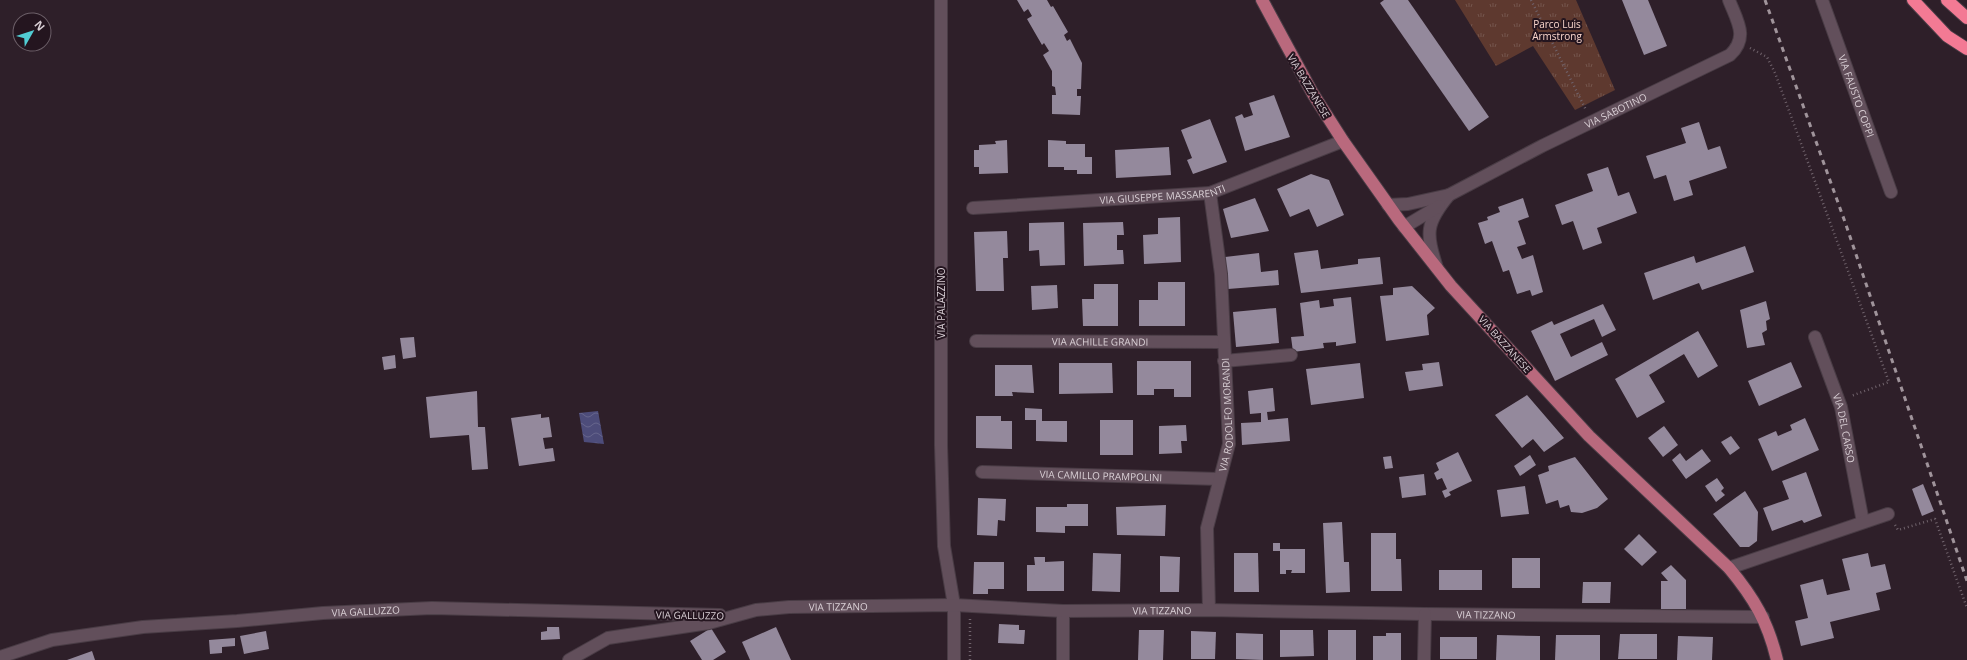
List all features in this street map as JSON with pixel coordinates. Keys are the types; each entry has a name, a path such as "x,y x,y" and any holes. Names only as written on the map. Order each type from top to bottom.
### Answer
{"highway":[{"path":"1913,0 1947,36 1967,49"},
{"path":"1947,0 1967,18"}],"main road":[{"name":"VIA BAZZANESE","path":"1262,0 1312,94 1343,141 1404,227 1451,286 1589,436 1729,568 1749,592 1763,617 1777,660"}],"street":[{"name":"VIA PALAZZINO","path":"941,0 941,445 944,546 954,605 954,660"},
{"name":"VIA SABOTINO","path":"1445,200 1542,146 1730,55 1739,45 1741,35 1740,28 1729,0"},
{"name":"VIA FAUSTO COPPI","path":"1824,5 1891,192"},
{"name":"VIA GIUSEPPE MASSARENTI","path":"973,208 1210,193 1343,141"},
{"name":"VIA RODOLFO MORANDI","path":"1209,610 1207,528 1228,444 1221,274 1210,193"},
{"path":"1388,205 1445,200"},
{"path":"1404,227 1445,200"},
{"path":"1438,269 1429,244 1429,229 1432,218 1445,200"},
{"name":"VIA DEL CARSO","path":"1814,337 1839,401 1863,522"},
{"name":"VIA ACHILLE GRANDI","path":"976,341 1223,342"},
{"path":"1224,360 1291,356"},
{"name":"VIA CAMILLO PRAMPOLINI","path":"982,472 1219,479"},
{"path":"1729,568 1888,514"},
{"name":"VIA TIZZANO","path":"569,660 608,638 709,622 756,610 789,607 954,605 1063,611 1209,610 1425,614 1763,617"},
{"name":"VIA GALLUZZO","path":"0,657 52,640 143,627 237,621 323,613 432,608 736,615"},
{"path":"1063,611 1063,660"},
{"path":"1424,660 1425,614"}],"path":[{"path":"1531,0 1592,122"},
{"path":"1747,46 1767,56 1771,62 1889,382 1839,401"},
{"path":"1888,514 1898,530 1935,519 1967,608"},
{"path":"970,606 970,660"}],"green space":[{"name":"Parco Luis Armstrong","path":"1455,0 1576,0 1615,90 1575,110 1533,46 1496,66"}],"water":[{"path":"598,411 604,444 584,442 579,413"}],"building":[{"path":"1017,0 1047,0 1051,7 1053,6 1068,32 1064,35 1067,41 1070,39 1082,63 1081,89 1077,89 1077,96 1081,96 1080,115 1052,114 1052,95 1056,95 1055,87 1052,86 1052,71 1043,55 1049,51 1044,43 1042,45 1027,19 1032,16 1028,9 1024,12"},
{"path":"1384,0 1408,0 1489,117 1469,131 1380,3"},
{"path":"1622,0 1648,0 1667,46 1644,55"},
{"path":"1274,95 1290,137 1245,151 1235,117 1242,114 1244,118 1253,115 1249,103"},
{"path":"1210,119 1227,162 1193,174 1187,160 1192,158 1181,130"},
{"path":"1699,122 1708,150 1720,146 1727,168 1689,181 1693,195 1674,201 1666,175 1654,179 1646,156 1686,143 1681,128"},
{"path":"1007,140 1008,173 979,174 979,167 974,167 974,150 979,150 979,145 996,144 995,141"},
{"path":"1048,140 1066,141 1066,144 1085,144 1085,157 1092,157 1092,174 1077,174 1077,170 1064,170 1064,167 1048,167"},
{"path":"1169,147 1171,175 1116,178 1115,150"},
{"path":"1608,167 1618,196 1629,192 1637,213 1597,228 1602,243 1583,250 1573,221 1562,225 1555,205 1593,191 1587,174"},
{"path":"1311,174 1329,180 1344,215 1317,227 1309,209 1290,217 1277,189"},
{"path":"1255,198 1269,231 1231,238 1223,209"},
{"path":"1523,198 1529,217 1518,221 1526,244 1517,247 1522,259 1533,255 1543,292 1532,296 1530,290 1517,294 1509,270 1503,272 1492,241 1485,244 1478,223 1488,220 1487,217 1500,212 1498,207"},
{"path":"1180,217 1181,262 1144,264 1143,235 1158,234 1158,218"},
{"path":"1064,222 1065,265 1040,266 1039,250 1029,251 1029,223"},
{"path":"1123,222 1124,235 1117,235 1117,250 1123,250 1124,264 1084,266 1083,223"},
{"path":"1007,231 1008,258 1003,258 1004,291 976,291 974,232"},
{"path":"1745,246 1754,272 1702,290 1699,283 1653,300 1644,273 1694,256 1696,263"},
{"path":"1318,250 1321,269 1358,264 1358,259 1380,257 1383,284 1301,293 1294,253"},
{"path":"1259,253 1261,272 1278,270 1279,285 1228,289 1225,257"},
{"path":"1158,282 1185,282 1185,326 1139,326 1139,300 1158,300"},
{"path":"1094,284 1118,284 1118,326 1083,326 1082,299 1094,299"},
{"path":"1057,285 1058,308 1032,310 1031,286"},
{"path":"1412,286 1435,308 1427,315 1429,335 1386,341 1380,296 1393,295 1393,288"},
{"path":"1351,297 1356,343 1336,346 1336,342 1323,343 1324,348 1293,352 1291,337 1304,336 1300,303 1319,300 1320,308 1334,306 1333,299"},
{"path":"1766,301 1770,319 1766,321 1767,330 1762,333 1765,345 1747,348 1740,310"},
{"path":"1603,304 1616,330 1602,337 1594,319 1560,334 1571,357 1602,342 1608,355 1555,381 1531,331 1552,321 1554,325"},
{"path":"1276,308 1279,343 1236,347 1233,312"},
{"path":"1698,331 1718,366 1698,378 1684,354 1649,375 1665,402 1637,418 1615,379"},
{"path":"414,337 416,357 403,359 400,338"},
{"path":"395,355 396,368 384,370 382,357"},
{"path":"1137,361 1191,361 1191,397 1174,397 1174,389 1154,389 1154,395 1137,395"},
{"path":"1439,362 1443,386 1409,391 1405,372 1423,370 1422,364"},
{"path":"1791,362 1802,387 1759,406 1748,381"},
{"path":"1059,363 1112,363 1113,393 1059,394"},
{"path":"1360,363 1364,398 1311,405 1306,369"},
{"path":"995,365 1032,365 1034,393 1012,392 1013,396 995,396"},
{"path":"1273,388 1275,411 1267,412 1268,420 1288,418 1290,441 1242,445 1241,423 1261,422 1261,413 1250,414 1248,391"},
{"path":"477,391 478,427 485,427 488,469 472,470 469,435 430,438 426,397"},
{"path":"1527,395 1564,438 1544,452 1533,439 1522,448 1495,415"},
{"path":"1025,408 1042,409 1042,421 1067,421 1067,442 1036,441 1036,420 1025,420"},
{"path":"541,414 541,418 549,417 552,437 543,438 545,449 553,448 555,461 519,466 511,418"},
{"path":"976,416 1001,416 1001,421 1012,421 1012,449 976,448"},
{"path":"1805,418 1819,450 1772,471 1758,439 1776,431 1778,436 1792,430 1790,425"},
{"path":"1100,420 1133,420 1133,455 1100,455"},
{"path":"1186,425 1187,441 1181,441 1182,453 1159,454 1159,426"},
{"path":"1664,426 1678,445 1663,457 1648,438"},
{"path":"1731,436 1740,448 1730,455 1721,442"},
{"path":"1702,449 1711,461 1686,479 1672,460 1680,453 1686,461"},
{"path":"1458,452 1472,481 1449,492 1451,495 1445,498 1442,491 1447,489 1442,478 1437,480 1434,473 1439,470 1436,463"},
{"path":"1530,455 1536,465 1520,476 1514,466"},
{"path":"1391,456 1393,468 1385,469 1383,457"},
{"path":"1575,457 1608,499 1597,508 1582,513 1571,512 1569,505 1560,508 1558,500 1546,504 1538,475 1549,471 1548,466"},
{"path":"1806,472 1822,516 1804,523 1802,520 1772,531 1763,508 1789,499 1782,481"},
{"path":"1424,474 1426,495 1402,498 1399,477"},
{"path":"1717,478 1724,488 1721,491 1725,495 1716,502 1705,486"},
{"path":"1923,484 1934,511 1922,516 1912,489"},
{"path":"1525,486 1529,514 1501,517 1497,490"},
{"path":"1745,491 1758,512 1757,541 1749,547 1740,547 1713,514"},
{"path":"978,498 1006,499 1005,521 998,520 997,536 977,535"},
{"path":"1067,504 1088,504 1088,526 1065,526 1065,533 1036,532 1036,507 1067,507"},
{"path":"1166,505 1165,536 1117,535 1116,507"},
{"path":"1342,522 1344,562 1349,562 1350,592 1326,593 1323,523"},
{"path":"1371,533 1396,533 1396,559 1401,559 1402,591 1371,591"},
{"path":"1639,534 1657,552 1642,566 1624,549"},
{"path":"1273,543 1280,543 1280,549 1305,549 1305,573 1291,573 1292,570 1286,570 1286,574 1280,574 1280,551 1273,551"},
{"path":"1093,553 1121,554 1120,592 1092,591"},
{"path":"1234,553 1258,553 1259,592 1234,592"},
{"path":"1868,553 1871,567 1885,564 1891,589 1876,593 1880,610 1830,622 1834,638 1801,646 1795,621 1808,618 1800,585 1823,579 1827,595 1850,590 1842,559"},
{"path":"1160,556 1180,557 1179,592 1160,592"},
{"path":"1034,557 1045,557 1045,562 1064,561 1064,591 1027,591 1027,565 1035,565"},
{"path":"1512,558 1540,558 1540,588 1512,588"},
{"path":"974,562 1004,562 1004,589 988,589 988,594 973,594"},
{"path":"1671,565 1686,580 1686,609 1661,609 1661,581 1668,581 1661,573"},
{"path":"1439,570 1482,570 1482,590 1439,590"},
{"path":"1583,582 1611,582 1610,603 1582,603"},
{"path":"999,624 1019,625 1019,630 1025,630 1024,644 998,643"},
{"path":"547,627 559,627 560,639 541,640 541,632 547,631"},
{"path":"776,627 791,660 750,660 742,642"},
{"path":"711,628 726,652 713,660 702,660 690,641"},
{"path":"1139,630 1164,630 1163,660 1138,660"},
{"path":"1280,630 1313,630 1314,656 1280,657"},
{"path":"1328,630 1356,630 1356,660 1328,660"},
{"path":"266,631 269,649 244,654 240,636"},
{"path":"1191,631 1216,632 1215,659 1191,659"},
{"path":"1236,633 1263,634 1263,660 1236,659"},
{"path":"1386,633 1401,633 1401,660 1373,660 1373,636 1386,636"},
{"path":"1620,634 1657,634 1657,659 1618,659"},
{"path":"1497,635 1540,636 1540,660 1496,660"},
{"path":"1556,635 1600,635 1600,660 1555,660"},
{"path":"1678,636 1713,637 1712,660 1677,660"},
{"path":"1440,637 1477,637 1477,659 1440,659"},
{"path":"235,638 235,646 222,647 222,653 210,654 209,640"},
{"path":"92,651 95,660 67,660"}],"railway":[{"path":"1765,0 1845,222 1967,581"}]}
